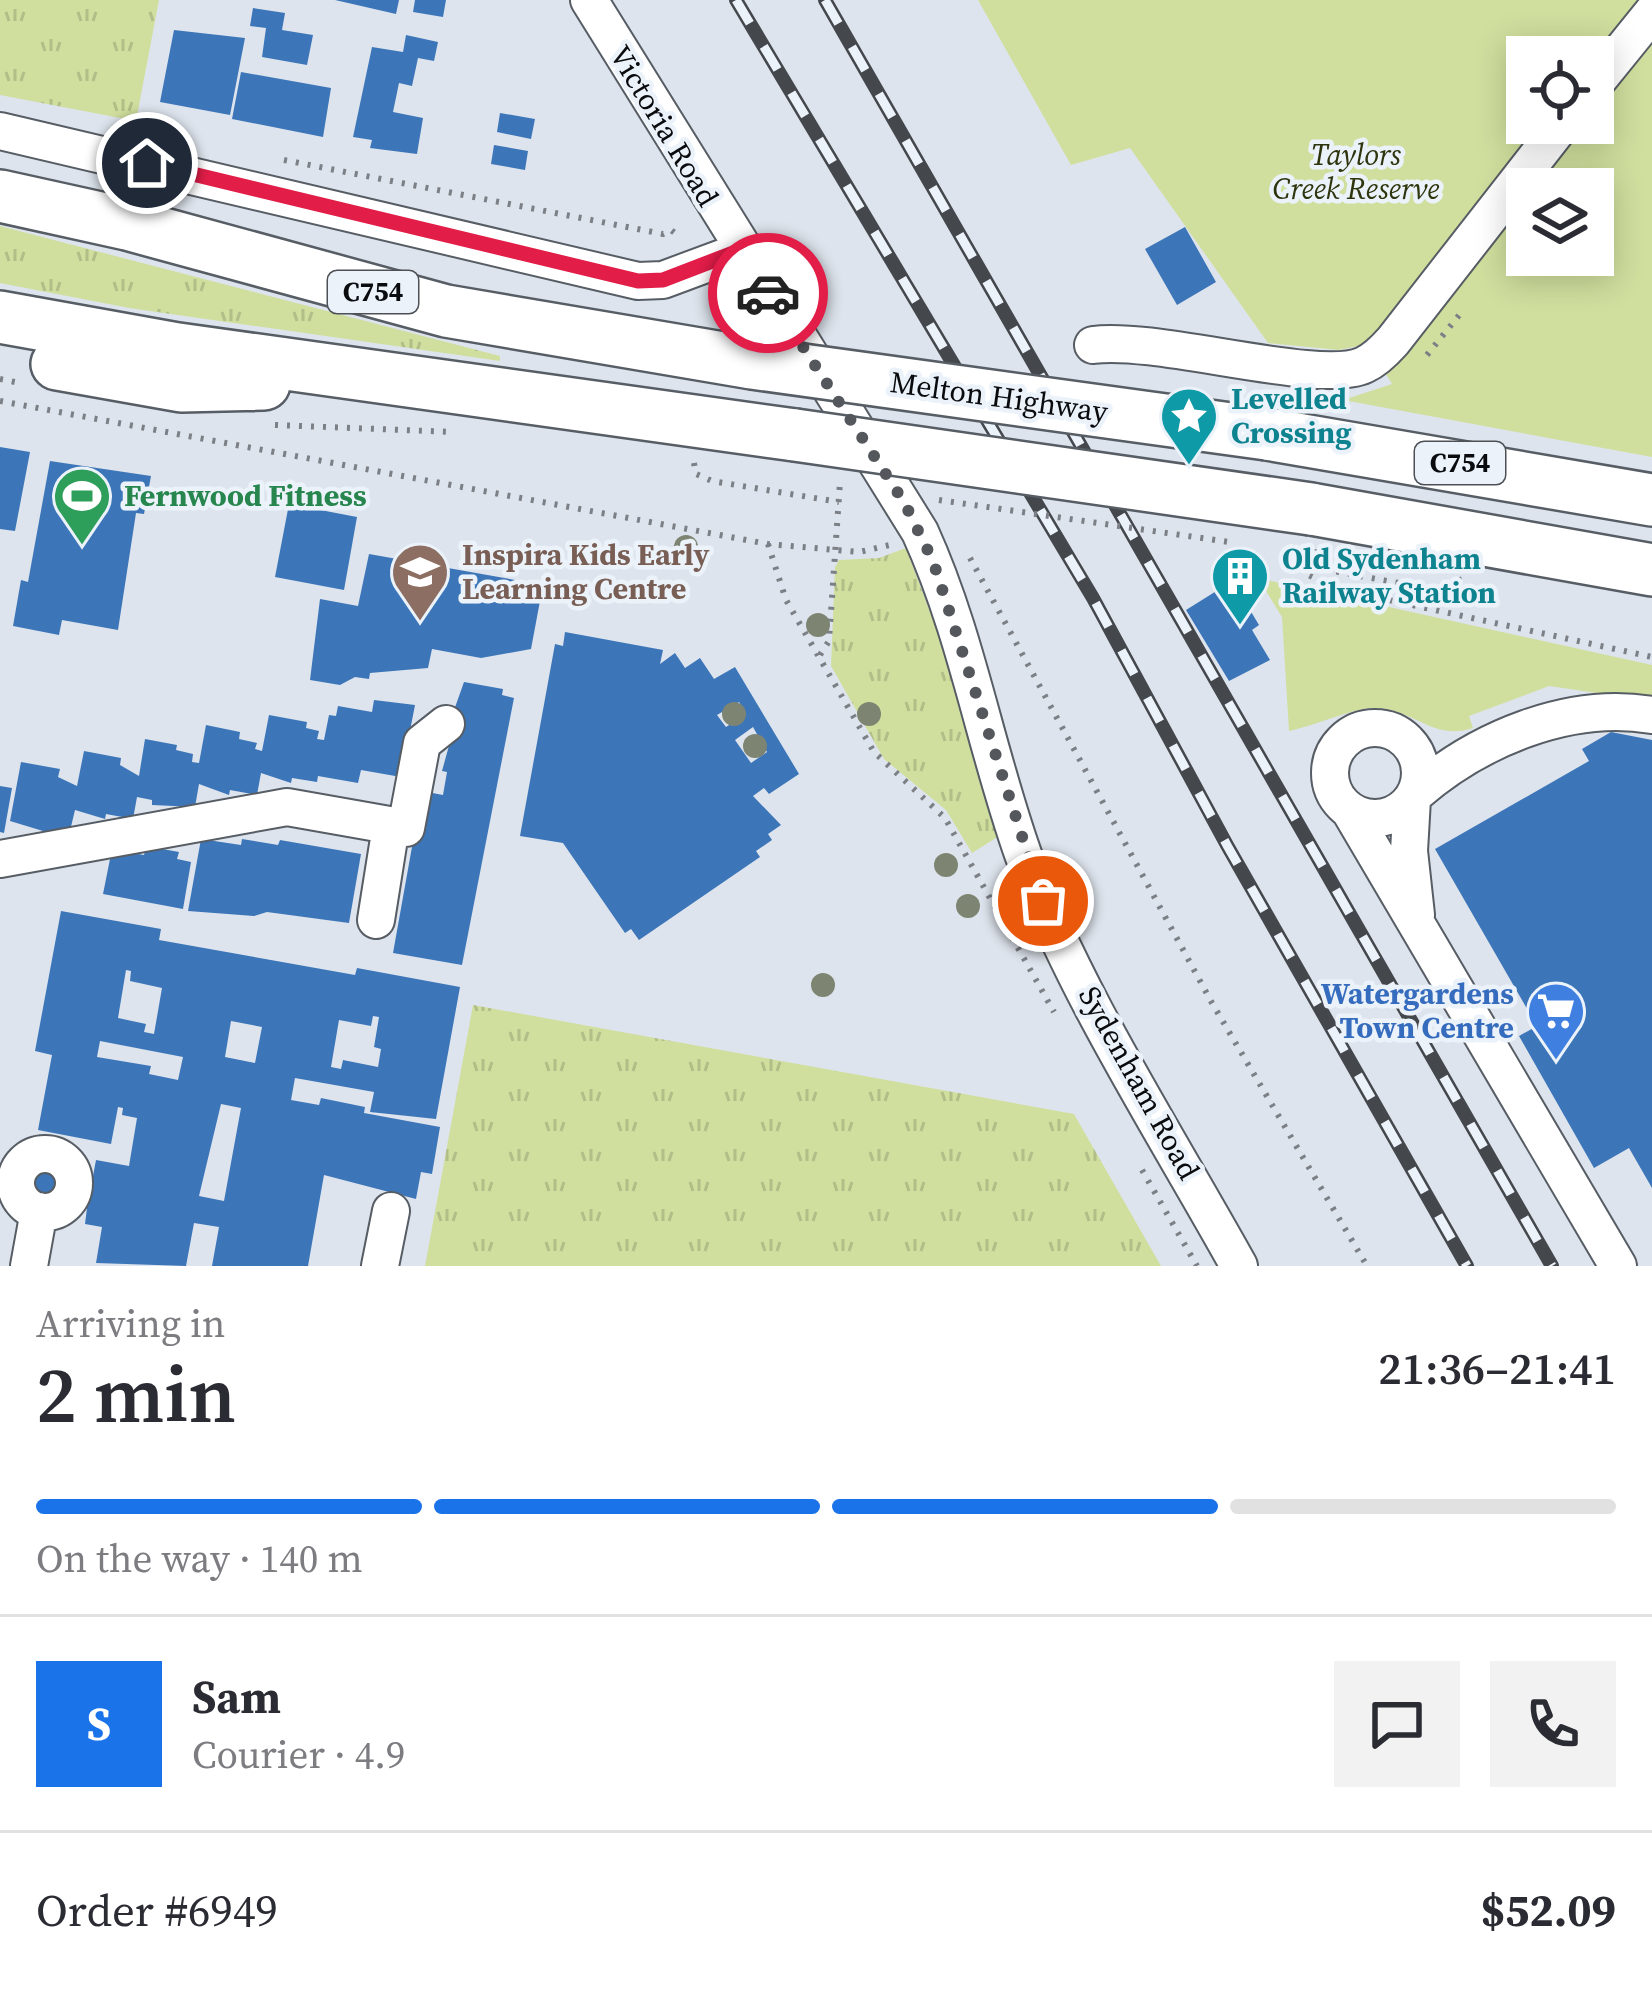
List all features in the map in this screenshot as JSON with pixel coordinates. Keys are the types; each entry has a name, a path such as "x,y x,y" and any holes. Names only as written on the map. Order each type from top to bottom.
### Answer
{"highway":[{"name":"Melton Highway","path":"0,196 127,224 446,310 752,363 1267,434 1652,500"},
{"name":"C754","path":"0,316 366,374 1311,509 1652,571"},
{"path":"0,353 181,386 226,388 366,374"}],"street":[{"name":"Victoria Road","path":"589,0 724,258"},
{"path":"1614,60 1652,13"},
{"path":"0,130 610,276 663,280 724,258"},
{"path":"1093,345 1129,343 1327,369 1363,365 1404,327 1547,144"},
{"name":"Sydenham Road","path":"724,258 920,532 945,591 1007,803 1043,901 1239,1266"},
{"path":"1350,811 1390,816 1493,743 1572,714 1599,710 1652,715"},
{"path":"0,859 287,807 406,828 422,743 446,724"},
{"path":"1416,919 1409,850 1420,767 1408,742 1396,733 1366,729 1340,744 1333,758 1332,787 1390,886 1416,919 1618,1266"},
{"path":"1408,742 1493,743"},
{"path":"376,920 391,826"},
{"path":"29,1266 39,1211"},
{"path":"380,1266 391,1211"}],"path":[{"path":"282,160 663,234 670,230 724,258"},
{"path":"0,379 41,387"},
{"path":"0,401 768,544 877,550 903,539"},
{"path":"256,423 468,433"},
{"path":"675,460 715,466"},
{"path":"694,464 696,474 728,485 839,502"},
{"path":"820,655 829,641 841,469"},
{"path":"817,482 861,488"},
{"path":"950,521 932,500 1234,542"},
{"path":"961,541 1212,1003 1367,1266"},
{"path":"768,544 779,586 883,766 934,807 955,833 1062,1027"},
{"path":"1276,548 1335,555"},
{"path":"1456,574 1463,596 1300,565 1315,580 1338,590 1652,657"},
{"path":"1140,1167 1197,1266"}],"green space":[{"path":"0,0 159,0 136,121 0,95"},
{"name":"Taylors Creek Reserve","path":"978,0 1652,0 1652,457 1343,400 1392,384 1368,344 1339,350 1268,343 1130,148 1071,165"},
{"path":"0,226 500,356 500,361 129,308 0,283"},
{"path":"906,548 942,644 999,836 972,853 946,810 884,759 831,666 839,560 879,558"},
{"path":"1258,578 1652,665 1652,701 1549,686 1469,716 1473,728 1459,731 1372,708 1289,731 1282,617"},
{"path":"473,1005 1074,1114 1161,1266 425,1266"}],"building":[{"path":"335,0 399,0 396,14"},
{"path":"415,0 446,0 443,17 413,12"},
{"path":"253,8 285,13 282,30 313,35 307,65 262,57 266,28 250,26"},
{"path":"174,30 245,38 230,115 160,102"},
{"path":"406,35 438,42 434,61 418,58 412,86 399,83 393,112 423,118 417,154 370,148 372,140 353,137 372,47 403,52"},
{"path":"241,72 331,88 323,137 232,119"},
{"path":"500,113 535,119 531,139 497,132"},
{"path":"494,145 528,151 525,170 491,164"},
{"path":"1185,227 1216,282 1177,305 1145,249"},
{"path":"0,447 30,452 15,531 0,529"},
{"name":"Fernwood Fitness","path":"50,461 151,476 144,514 136,513 118,630 62,620 59,635 13,626 21,580 28,582"},
{"path":"289,504 357,517 344,590 275,577"},
{"path":"369,554 543,585 531,649 481,658 432,649 428,668 370,673 369,679 355,677 340,685 310,680 320,599 358,606"},
{"path":"1226,585 1234,599 1241,595 1259,625 1252,630 1270,660 1229,681 1186,610"},
{"path":"565,632 663,650 660,664 675,653 685,668 700,658 714,679 735,667 799,774 769,794 764,788 753,796 781,825 768,834 772,840 756,851 760,857 639,940 631,929 625,933 563,843 520,836 555,644 563,646","holes":["739,702 746,714 726,727 717,715","753,727 767,752 751,763 735,740"]},
{"path":"464,682 503,689 502,695 514,698 462,965 393,953 422,791 443,795 447,772 442,771"},
{"path":"374,700 415,705 401,777 361,770 358,783 318,776 317,782 292,778 291,783 261,773 257,795 230,790 229,795 199,784 195,807 152,805 152,800 137,797 133,819 106,814 105,819 75,810 70,831 43,831 10,821 21,762 60,769 58,777 77,786 84,751 121,758 120,765 139,776 145,739 177,745 176,750 193,754 192,762 199,763 206,725 240,732 239,739 257,743 255,749 262,751 269,715 307,722 306,728 319,731 317,739 324,740 329,715 336,716 338,706 372,712"},
{"path":"1611,732 1652,740 1652,1188 1629,1148 1594,1168 1519,1036 1537,1026 1435,849 1589,761 1582,749"},
{"path":"0,786 12,788 4,833 0,832"},
{"path":"201,839 241,845 242,839 278,845 280,840 361,854 349,923 267,912 254,916 188,911"},
{"path":"146,846 179,852 177,859 191,862 183,909 103,894 112,849 144,855"},
{"path":"61,911 161,929 159,940 355,975 357,968 460,987 436,1119 370,1112 374,1092 295,1078 291,1100 319,1105 321,1098 365,1107 364,1113 440,1127 432,1174 421,1172 416,1199 324,1175 308,1266 212,1266 219,1227 194,1223 186,1266 96,1263 102,1227 85,1224 87,1208 26,1197 32,1165 93,1176 96,1160 129,1166 137,1118 122,1115 123,1108 118,1107 111,1144 38,1130 52,1055 35,1051","holes":["126,970 131,971 130,981 162,988 154,1034 144,1032 146,1024 118,1018","373,1016 379,1017 374,1047 381,1049 378,1067 343,1060 341,1069 331,1067 339,1020 371,1026","231,1021 262,1027 255,1063 225,1057","100,1041 183,1057 178,1080 149,1074 151,1066 97,1057","221,1104 241,1108 224,1201 199,1196"]}],"railway":[{"path":"736,0 1093,598 1228,847 1467,1266"},
{"path":"825,0 1552,1266"}],"way so far":[{"path":"768,293 920,532 945,591 1007,803 1043,901"}],"place":[{"name":"Levelled Crossing","path":"1189,467"},
{"name":"Fernwood Fitness","path":"82,547"},
{"name":"Inspira Kids Early Learning Centre","path":"420,623"},
{"name":"Old Sydenham Railway Station","path":"1240,627"},
{"name":"Watergardens Town Centre","path":"1556,1062"}],"route":[{"path":"147,163 638,281 663,280 741,250 768,293"}]}
